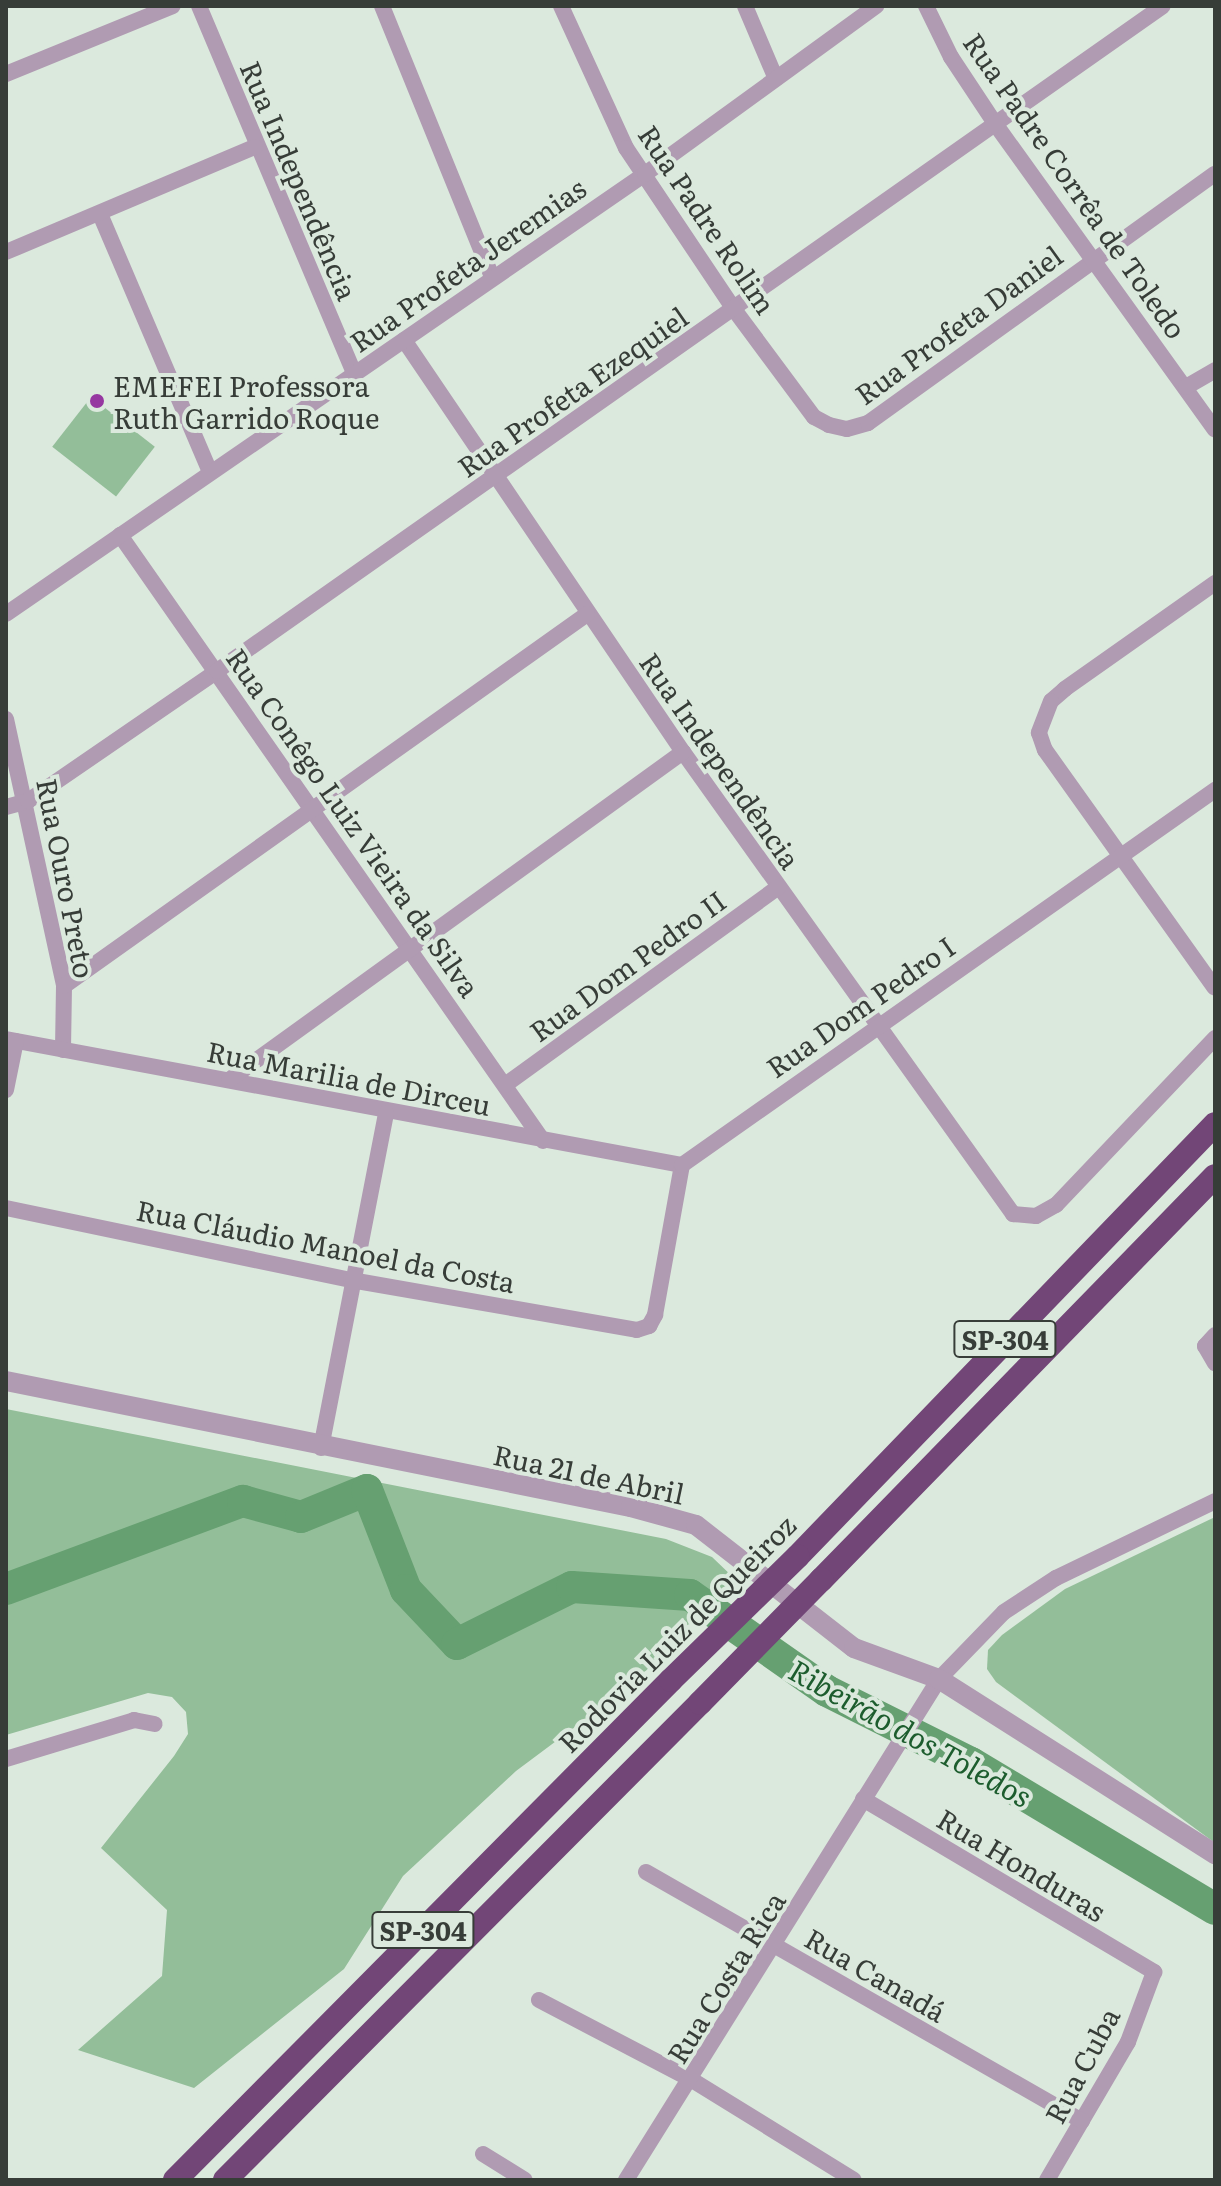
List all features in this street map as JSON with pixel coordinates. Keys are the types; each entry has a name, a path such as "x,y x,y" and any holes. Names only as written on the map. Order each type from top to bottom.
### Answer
{"highway":[{"name":"Rodovia Luiz de Queiroz","path":"175,2180 798,1556 1215,1124"},
{"name":"SP-304","path":"225,2180 700,1703 1215,1176"}],"street":[{"path":"6,74 173,6"},
{"name":"Rua Independência","path":"199,6 255,147 354,373"},
{"path":"382,6 492,277"},
{"name":"Rua Padre Rolim","path":"561,6 626,148 733,308 814,417 847,429"},
{"path":"745,6 776,79"},
{"name":"Rua Profeta Jeremias","path":"6,614 645,174 876,6"},
{"name":"Rua Padre Corrêa de Toledo","path":"926,6 951,57 996,125 1215,430"},
{"name":"Rua Profeta Ezequiel","path":"6,807 28,801 217,671 1163,6"},
{"path":"6,252 255,147"},
{"name":"Rua Profeta Daniel","path":"847,429 868,423 1215,174"},
{"path":"100,214 210,472"},
{"name":"Rua Independência","path":"404,340 493,479 1002,1205 1024,1217 1056,1205 1215,1038"},
{"path":"1186,387 1215,370"},
{"name":"Rua Conêgo Luiz Vieira da Silva","path":"120,535 313,813 412,949 543,1141"},
{"path":"1215,583 1065,689 1044,717 1039,733 1045,750 1215,988"},
{"path":"64,986 313,813 587,614"},
{"name":"Rua Ouro Preto","path":"6,719 28,801 64,986 63,1050"},
{"path":"229,1080 683,752"},
{"name":"Rua Dom Pedro I","path":"682,1165 876,1024 1215,790"},
{"name":"Rua Dom Pedro II","path":"505,1085 779,887"},
{"path":"6,1090 11,1040"},
{"name":"Rua Marilia de Dirceu","path":"11,1040 386,1113 682,1165"},
{"path":"321,1448 351,1280 386,1113"},
{"name":"Rua Cláudio Manoel da Costa","path":"6,1208 351,1280 637,1330 649,1326 655,1315 682,1165"},
{"path":"1215,1335 1205,1346 1215,1363"},
{"name":"Rua 21 de Abril","path":"6,1381 321,1448 631,1507 696,1525 854,1648 939,1679 1215,1854"},
{"name":"Rua Costa Rica","path":"626,2180 692,2080 939,1679 1004,1612 1056,1578 1215,1501"},
{"path":"6,1759 134,1720 155,1724"},
{"name":"Rua Honduras","path":"863,1799 1154,1972"},
{"name":"Rua Canadá","path":"646,1872 1082,2121"},
{"name":"Rua Cuba","path":"1047,2180 1128,2042 1154,1972"},
{"path":"539,2000 692,2080 854,2180"},
{"path":"483,2154 525,2180"}],"green space":[{"path":"91,397 155,447 116,497 52,447"},
{"path":"6,1409 666,1539 712,1557 735,1579 634,1683 516,1771 403,1876 344,1969 194,2088 78,2050 162,1976 167,1910 101,1848 188,1734 186,1712 172,1697 148,1693 6,1735"},
{"path":"1215,1517 1215,1843 996,1682 987,1669 988,1650 1002,1635 1065,1589"}],"waterway":[{"name":"Ribeirão dos Toledos","path":"6,1589 243,1501 301,1517 367,1490 406,1590 457,1644 572,1587 690,1595 827,1691 971,1763 1215,1909"}],"place":[{"name":"EMEFEI Professora Ruth Garrido Roque","path":"97,401"}]}
